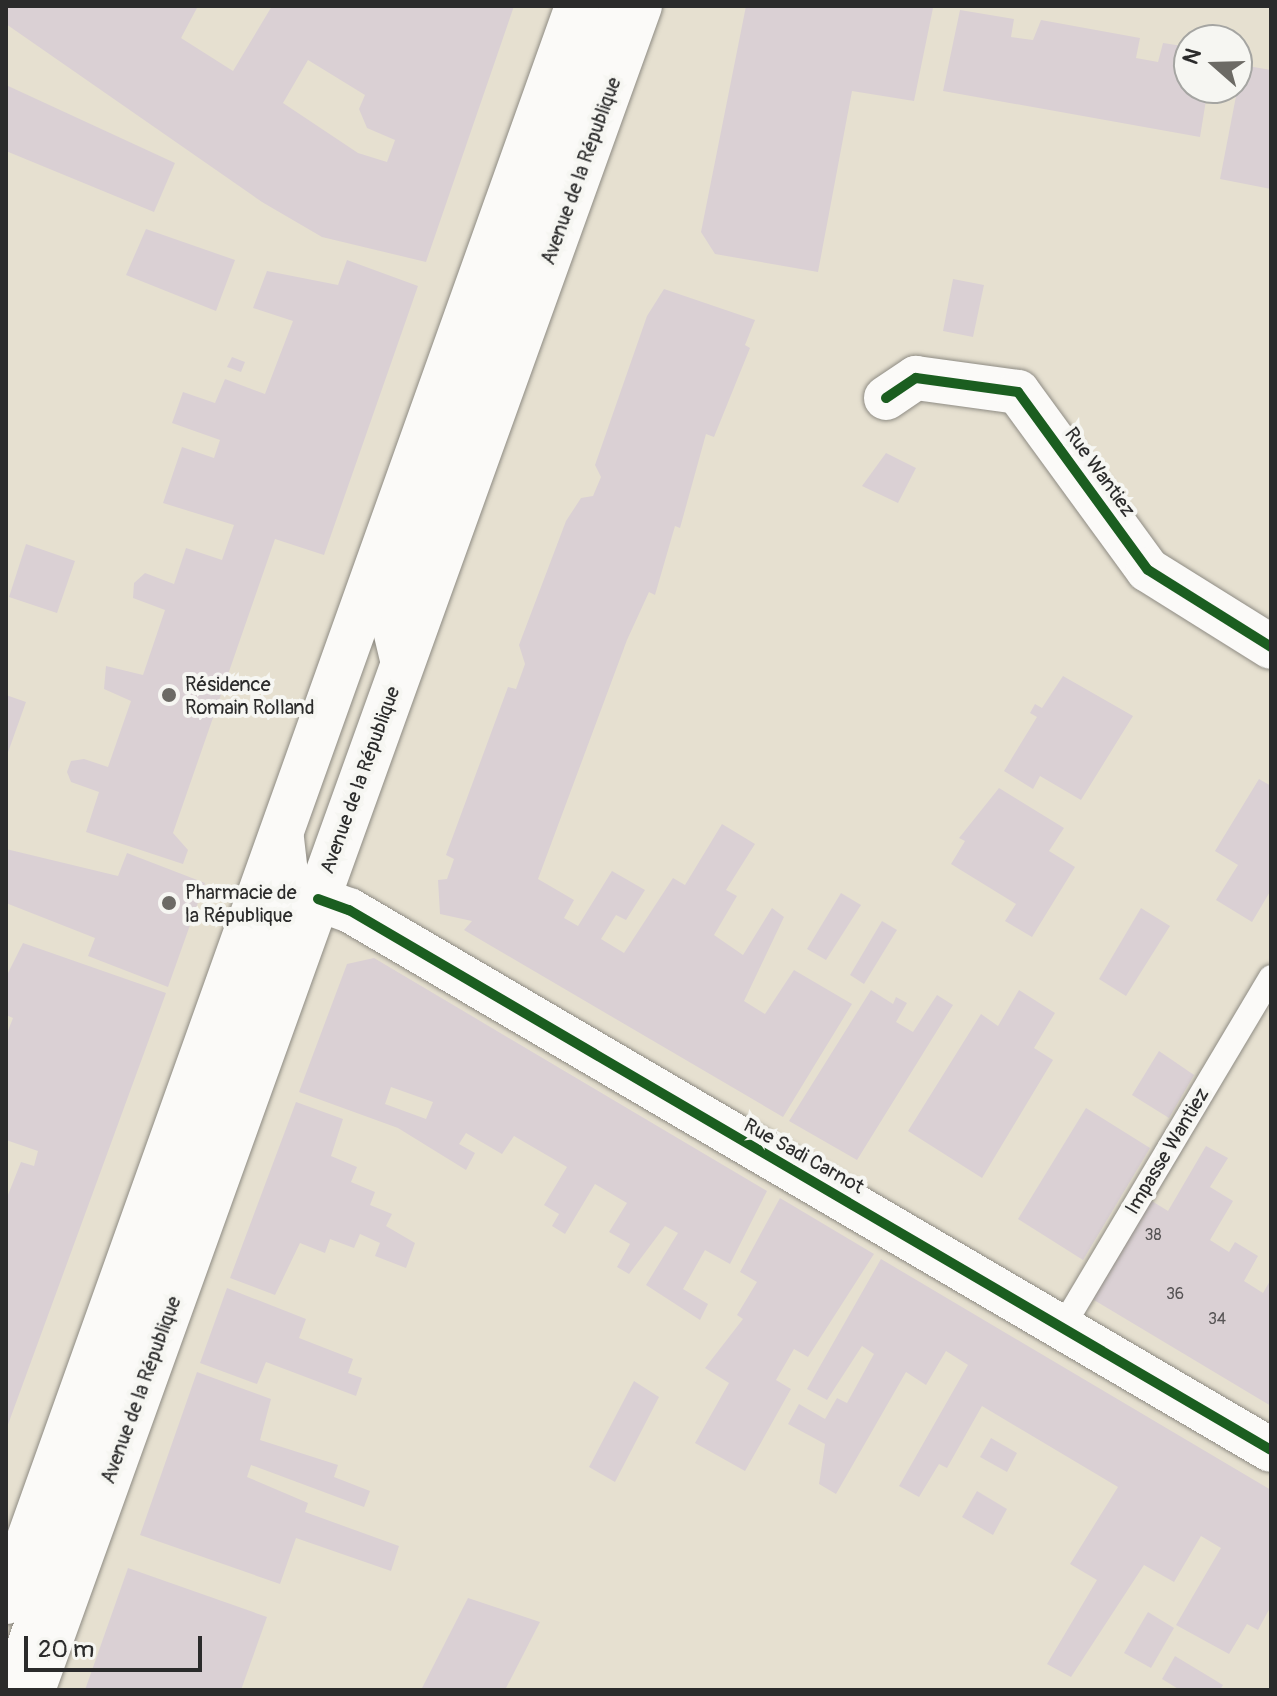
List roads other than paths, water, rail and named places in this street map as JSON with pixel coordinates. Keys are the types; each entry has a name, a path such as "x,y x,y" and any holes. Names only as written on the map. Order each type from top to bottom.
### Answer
{"main road":[{"path":"6,1602 577,6"},
{"name":"Avenue de la République","path":"33,1690 640,6"},
{"name":"Rue Wantiez","path":"886,398 916,378 1018,392 1148,570 1271,647"},
{"name":"Rue Sadi Carnot","path":"318,899 349,910 1271,1450"}],"lane":[{"path":"396,680 385,631 612,6"},
{"path":"6,1680 296,873 289,811"},
{"name":"Impasse Wantiez","path":"1063,1326 1271,977"}],"place":[{"name":"Résidence Romain Rolland","path":"169,695"},
{"name":"Pharmacie de la République","path":"169,903"}]}
